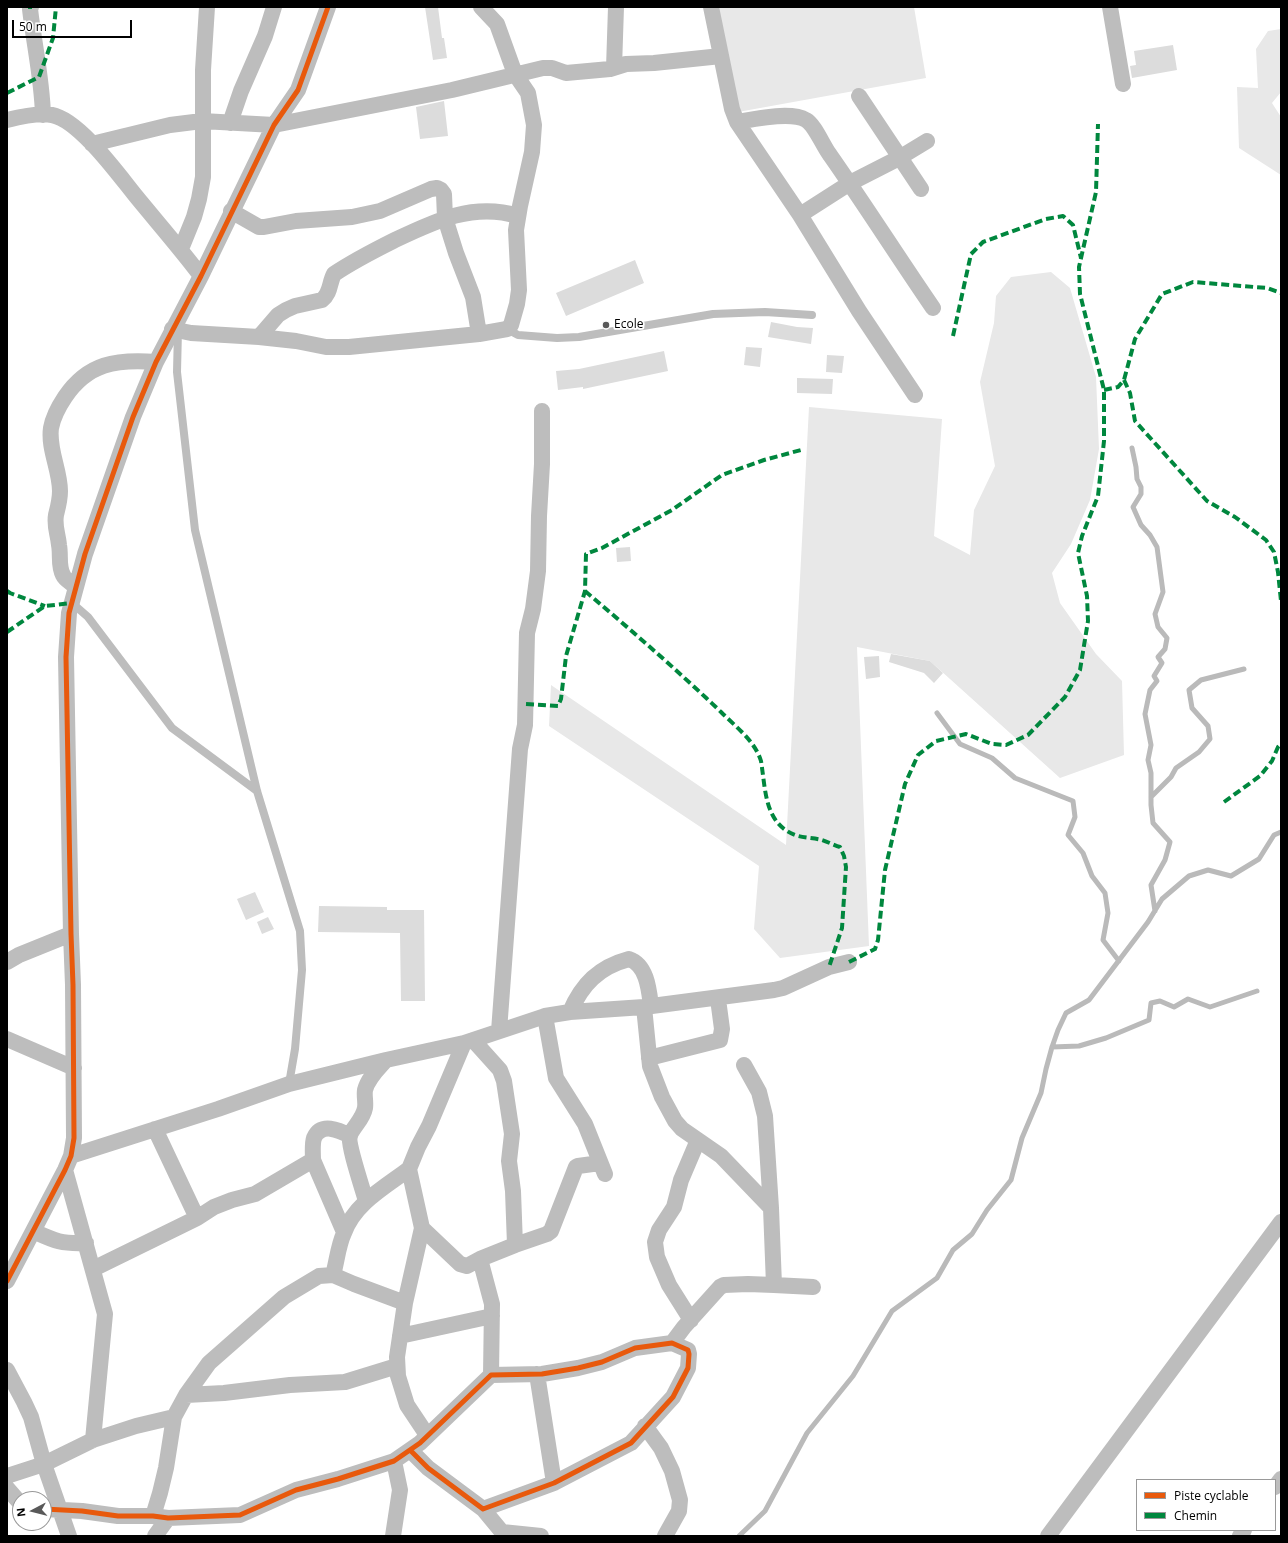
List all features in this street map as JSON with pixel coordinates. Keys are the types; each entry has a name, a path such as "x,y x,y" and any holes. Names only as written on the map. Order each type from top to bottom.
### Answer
{"street":[{"path":"31,7 33,36 42,91 43,115"},
{"path":"180,249 194,217 203,177 203,70 207,7"},
{"path":"230,123 241,91 265,36 274,7"},
{"path":"7,1281 68,1163 74,1138 66,657 69,613 85,554 112,475 133,417 156,362 175,330 231,211 274,126 298,90 328,7"},
{"path":"175,330 191,333 296,341 319,346 349,347 479,334 507,329 511,325 516,311 519,290 517,242 518,216 532,152 534,125 528,93 516,74 497,24 480,7"},
{"path":"614,68 616,7"},
{"path":"711,7 732,109 737,122 800,215 859,311 915,395"},
{"path":"1110,7 1123,84"},
{"path":"92,144 170,125 202,121 274,126 452,90 544,68 552,68 566,73 614,68 626,64 654,63 721,56"},
{"path":"859,96 921,189"},
{"path":"7,120 20,117 52,115 68,122 92,144 180,249 200,276"},
{"path":"737,122 773,116 796,117 806,120 933,308"},
{"path":"800,215 850,183 900,158 927,141"},
{"path":"231,211 259,227 264,227 296,221 352,216 380,211 431,189 437,188 444,194 445,218 456,253 473,297 479,334"},
{"path":"259,337 282,312 295,306 316,302 325,298 329,291 331,278 339,270 426,226 445,218 461,214 488,211 498,211 518,216"},
{"path":"76,587 64,577 60,568 59,546 55,526 60,492 51,440 51,428 54,418 61,403 72,387 86,373 105,365 118,362 156,362"},
{"path":"498,1031 519,764 525,725 527,633 533,608 538,572 538,516 542,464 542,411"},
{"path":"7,962 19,955 71,934"},
{"path":"570,1012 576,997 584,986 594,977 609,967 629,959 636,961 643,972 648,987 650,1066 662,1097 675,1121 682,1129 721,1156 771,1208"},
{"path":"68,1163 155,1129 289,1084 386,1060 468,1042 546,1016 570,1012 648,1007 718,999 774,990 783,988 829,967 849,962"},
{"path":"649,1058 720,1040 722,1029 718,999"},
{"path":"422,1228 460,1264 467,1266 480,1259 547,1234 551,1231 576,1168 578,1166 603,1168 585,1124 556,1078 546,1016"},
{"path":"7,1039 74,1068"},
{"path":"427,1435 407,1405 399,1381 397,1366 397,1352 405,1303 422,1228 409,1169 412,1159 468,1042"},
{"path":"468,1042 500,1070 504,1081 512,1134 508,1156 514,1191 516,1245"},
{"path":"366,1201 350,1136 365,1108 365,1091 368,1082 386,1060"},
{"path":"744,1065 759,1092 765,1116 774,1285"},
{"path":"344,1232 313,1160 314,1139 318,1132 323,1129 331,1128 350,1136"},
{"path":"155,1129 197,1218"},
{"path":"690,1320 669,1285 657,1257 655,1242 659,1230 674,1207 680,1180 698,1140"},
{"path":"93,1269 197,1218 214,1207 232,1200 255,1194 313,1160"},
{"path":"68,1163 86,1243 105,1314 93,1440"},
{"path":"333,1275 344,1232 356,1213 377,1191 409,1169"},
{"path":"1048,1536 1281,1222"},
{"path":"33,1231 54,1241 64,1243 86,1243"},
{"path":"480,1259 492,1304 491,1376"},
{"path":"155,1536 160,1517 160,1493 166,1468 174,1417 186,1395 209,1363 222,1350 284,1297 318,1276 333,1275 405,1303"},
{"path":"672,1343 690,1320 720,1287 724,1285 748,1284 814,1288"},
{"path":"400,1336 492,1316"},
{"path":"52,1510 82,1511 118,1516 236,1516 296,1490 338,1480 394,1461 420,1443 491,1376 537,1374 578,1368 602,1362 635,1348 672,1343 688,1350 688,1368 673,1397 631,1442 554,1483 483,1509"},
{"path":"186,1395 224,1393 290,1385 345,1382 397,1366"},
{"path":"7,1370 29,1412 44,1464 49,1491"},
{"path":"537,1374 554,1483"},
{"path":"7,1476 44,1464 93,1440 136,1426 174,1417"},
{"path":"645,1426 661,1448 672,1472 680,1500 679,1511 665,1536"},
{"path":"410,1450 428,1468 483,1509 502,1534 541,1536"},
{"path":"393,1536 400,1490 394,1461"},
{"path":"52,1510 69,1536"}],"lane":[{"path":"507,329 518,336 557,338 579,337 713,314 765,312 812,315"},
{"path":"175,330 177,372 195,530 257,791 300,931 302,970 295,1049 289,1084"},
{"path":"72,603 88,617 172,728 257,791"}],"shaded area":[{"path":"715,7 914,7 926,78 738,112"},
{"path":"1281,29 1281,92 1272,103 1281,117 1281,175 1239,148 1237,87 1258,88 1256,49 1268,31"},
{"path":"1051,272 1070,288 1096,377 1099,449 1090,500 1071,544 1052,573 1060,603 1096,654 1122,681 1124,755 1060,778 930,661 857,647 869,946 780,958 754,929 759,866 549,726 551,685 786,845 809,407 942,419 934,536 970,555 974,510 995,466 980,382 994,323 996,296 1011,277"}],"building":[{"path":"425,7 438,7 442,38 444,38 447,58 433,60"},
{"path":"1173,45 1177,70 1132,78 1130,66 1136,65 1134,51"},
{"path":"444,101 448,136 420,139 416,107"},
{"path":"635,260 644,283 566,316 556,293"},
{"path":"771,322 797,327 813,328 811,344 768,337"},
{"path":"746,347 762,348 760,367 744,365"},
{"path":"664,351 668,371 583,389 583,387 558,390 556,371 579,369"},
{"path":"827,355 844,356 842,373 826,372"},
{"path":"797,378 833,379 832,394 797,393"},
{"path":"630,547 631,561 617,562 616,548"},
{"path":"891,654 930,661 943,673 934,683 924,673 889,662"},
{"path":"879,656 880,677 866,679 864,657"},
{"path":"255,892 264,912 246,920 237,899"},
{"path":"319,906 387,907 387,910 424,910 425,1001 401,1001 400,933 318,932"},
{"path":"268,917 274,929 262,934 257,922"}],"waterway":[{"path":"1132,448 1137,479 1141,487 1141,494 1133,507 1141,525 1150,535 1157,547 1163,592 1155,614 1158,627 1167,638 1165,649 1158,657 1162,663 1154,676 1157,681 1150,690 1145,714 1151,745 1148,760 1151,773 1151,805 1153,823 1170,842 1165,860 1151,885 1155,911"},
{"path":"1151,797 1171,777 1176,768 1199,752 1210,739 1208,726 1192,708 1189,690 1201,680 1244,669"},
{"path":"937,713 960,744 992,758 1015,778 1073,801 1075,817 1068,835 1083,853 1092,876 1105,893 1108,913 1103,940 1119,961"},
{"path":"739,1536 765,1511 807,1433 853,1376 892,1311 937,1278 953,1250 972,1234 987,1210 1011,1180 1022,1138 1041,1093 1052,1047 1066,1013 1089,1000 1148,922 1162,899 1189,876 1208,870 1231,876 1259,859 1274,835 1281,832"},
{"path":"1052,1047 1079,1046 1106,1038 1149,1020 1151,1003 1160,1001 1174,1007 1188,999 1210,1007 1257,991"}],"marked path":[{"path":"7,93 39,77 53,38 56,7"},
{"path":"849,962 875,949 878,940 885,870 905,784 918,755 936,741 966,734 992,744 1006,745 1028,735 1065,697 1080,670 1088,621 1087,596 1078,553 1082,536 1098,496 1104,441 1104,390 1080,294 1079,267 1096,192 1098,124"},
{"path":"953,336 971,254 983,242 1046,219 1063,216 1073,225 1081,258"},
{"path":"1104,390 1118,387 1124,380 1135,339 1162,294 1193,282 1267,288 1281,293"},
{"path":"1124,380 1130,393 1135,421 1207,501 1235,517 1266,540 1274,552 1281,601"},
{"path":"526,704 558,706 561,699 566,656 585,591 586,554 602,548 672,510 722,475 764,460 801,450"},
{"path":"7,591 45,606"},
{"path":"585,591 688,681 749,740 761,761 769,806 779,824 787,831 798,836 822,840 840,847 844,856 846,867 842,928 829,967"},
{"path":"7,632 45,606 72,603"},
{"path":"1224,802 1260,776 1272,761 1278,747 1281,744"}],"cycle path":[{"path":"7,1281 65,1170 71,1156 74,1138 73,985 66,657 69,613 85,554 133,417 156,362 201,276 274,125 298,90 328,7"},
{"path":"52,1509 82,1511 118,1516 153,1516 168,1518 240,1515 296,1490 338,1479 394,1461 420,1443 491,1375 542,1374 578,1368 602,1362 635,1348 672,1343 688,1350 688,1368 673,1397 631,1443 554,1483 483,1509 428,1468 410,1450"}],"place":[{"name":"Ecole","path":"606,325"}]}
